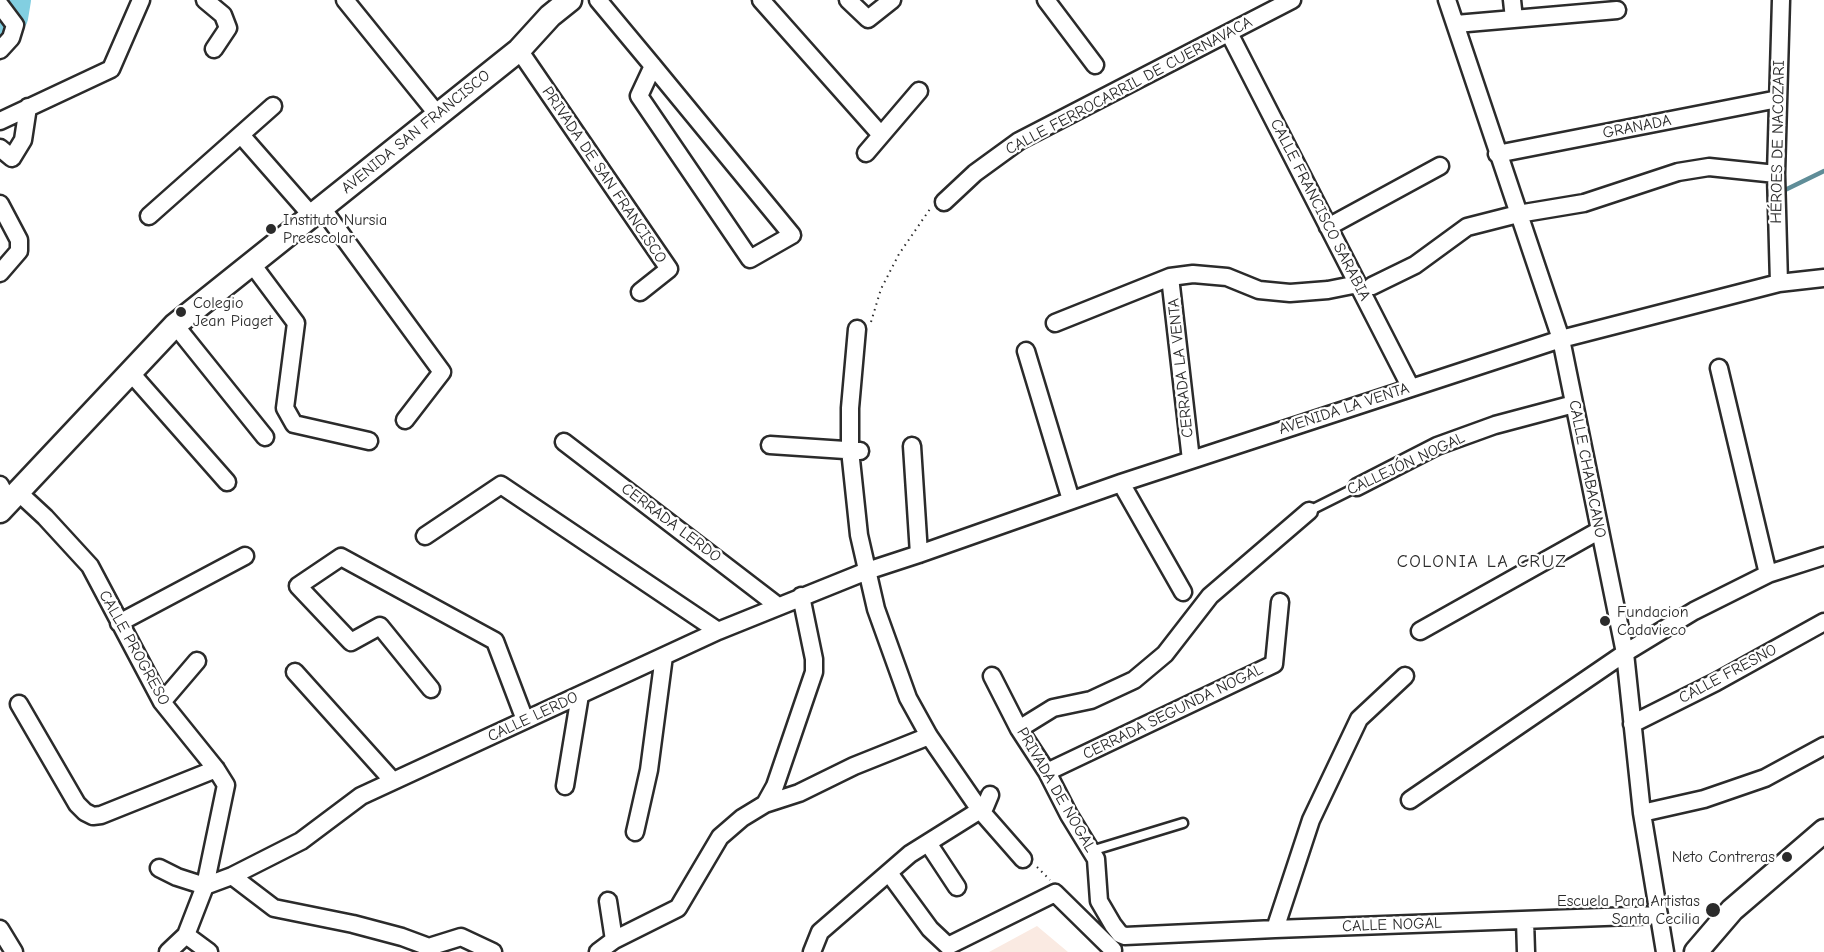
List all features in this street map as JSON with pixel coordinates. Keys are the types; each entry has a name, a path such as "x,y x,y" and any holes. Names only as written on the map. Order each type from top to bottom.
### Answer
{"street":[{"path":"0,121 111,69 141,0"},
{"path":"205,0 223,15 228,28 214,49"},
{"path":"345,0 438,114"},
{"name":"AVENIDA SAN FRANCISCO","path":"7,498 175,325 252,264 312,209 519,50 550,16 570,0"},
{"path":"761,0 881,135"},
{"path":"848,0 868,19 892,0"},
{"path":"1046,0 1095,65"},
{"name":"CALLE FERROCARRIL DE CUERNAVACA","path":"937,205 975,173 1019,141 1292,0"},
{"name":"CALLE CHABACANO","path":"1447,0 1561,339 1624,653 1642,813 1665,952"},
{"path":"1512,0 1514,19"},
{"name":"HÉROES DE NACOZARI","path":"1779,283 1776,174 1781,0"},
{"path":"600,2 653,66 682,102 792,235 750,259 639,96 653,66"},
{"path":"0,5 15,25 11,38 0,50"},
{"path":"1456,24 1617,10"},
{"name":"CALLE FRANCISCO SARABIA","path":"1229,33 1328,227 1365,285 1411,388"},
{"name":"PRIVADA DE SAN FRANCISCO","path":"519,50 669,269 640,292"},
{"path":"866,153 919,91"},
{"name":"GRANADA","path":"1497,154 1778,99"},
{"path":"149,216 273,106"},
{"path":"0,148 12,159 22,140 28,107"},
{"path":"241,135 312,209 442,372 405,420"},
{"path":"1328,227 1440,166"},
{"path":"1055,324 1170,277 1193,274 1227,277 1259,290 1290,293 1365,285 1415,265 1467,227 1518,214 1584,203 1678,172 1709,167 1776,174"},
{"path":"0,204 19,240 18,251 0,273"},
{"path":"252,264 296,323 285,408 294,424 369,441"},
{"name":"CERRADA LA VENTA","path":"1170,277 1191,460"},
{"name":"AVENIDA LA VENTA","path":"869,570 1121,483 1561,339 1779,283 1824,278"},
{"path":"175,325 265,437"},
{"path":"864,326 850,408 855,451 859,535 869,570 876,609 909,698 929,736 980,810 1023,859"},
{"path":"1026,351 1071,500"},
{"path":"1719,368 1768,574"},
{"path":"130,372 228,482"},
{"name":"CALLEJÓN NOGAL","path":"1357,487 1437,446 1496,425 1574,404"},
{"name":"CERRADA LERDO","path":"564,442 778,606"},
{"path":"770,445 855,451"},
{"path":"912,446 919,554"},
{"path":"1121,483 1184,592"},
{"path":"425,536 501,485 718,631"},
{"name":"CALLE PROGRESO","path":"7,498 45,517 90,566 162,702 216,769 226,785 205,886 186,942"},
{"path":"1019,729 1053,708 1090,700 1134,680 1165,654 1210,596 1309,511"},
{"path":"1420,631 1600,530"},
{"path":"119,623 245,556"},
{"path":"1410,800 1624,653 1694,611 1768,574 1824,556"},
{"path":"431,688 380,626 351,642 298,586 341,557 495,641 525,720"},
{"name":"CALLE LERDO","path":"205,886 232,876 301,841 361,796 718,631 869,570"},
{"path":"765,804 775,786 814,672 814,659 801,596"},
{"name":"CERRADA SEGUNDA NOGAL","path":"1047,772 1274,664 1280,602"},
{"name":"CALLE FRESNO","path":"1632,724 1716,682 1824,622"},
{"path":"635,832 649,770 664,656"},
{"path":"162,702 197,661"},
{"path":"296,672 393,781"},
{"name":"PRIVADA DE NOGAL","path":"992,676 1019,729 1047,772 1098,865 1099,901 1120,934 1120,947"},
{"path":"1275,929 1311,820 1359,719 1405,676"},
{"path":"565,786 580,695"},
{"path":"19,704 77,804 93,816 101,815 216,769"},
{"path":"598,952 614,940 678,908 720,837 742,818 765,804 799,793 854,766 929,736"},
{"path":"1642,813 1704,799 1765,778 1824,746"},
{"path":"812,952 820,932 910,854 985,807 990,795"},
{"path":"1696,952 1732,910 1824,831"},
{"path":"928,843 957,887"},
{"path":"159,868 177,878 205,886"},
{"path":"889,873 930,928 948,946 1055,892 1120,947"},
{"path":"232,876 274,908 353,924 429,947 461,937 493,952"},
{"path":"608,901 614,940"},
{"name":"CALLE NOGAL","path":"1120,947 1275,929 1659,915"},
{"path":"1525,920 1527,952"},
{"path":"0,929 14,952"},
{"path":"168,952 186,942 209,952"}],"lane":[{"name":"CALLEJÓN NOGAL","path":"1309,511 1357,487"},
{"path":"1091,851 1183,823"}],"path":[{"path":"864,326 899,254 937,205"}],"shaded area":[{"path":"1037,926 1068,952 989,952"}],"waterway":[{"path":"0,32 15,18 18,0"},
{"path":"1785,190 1824,171"}],"place":[{"name":"Instituto Nursia Preescolar","path":"271,229"},
{"name":"Colegio Jean Piaget","path":"181,312"},
{"name":"Fundacion Cadavieco","path":"1605,621"},
{"name":"Neto Contreras","path":"1787,857"},
{"name":"Escuela Para Artistas Santa Cecilia","path":"1713,910"}],"district":[{"name":"COLONIA LA CRUZ","path":"1482,562"}]}
